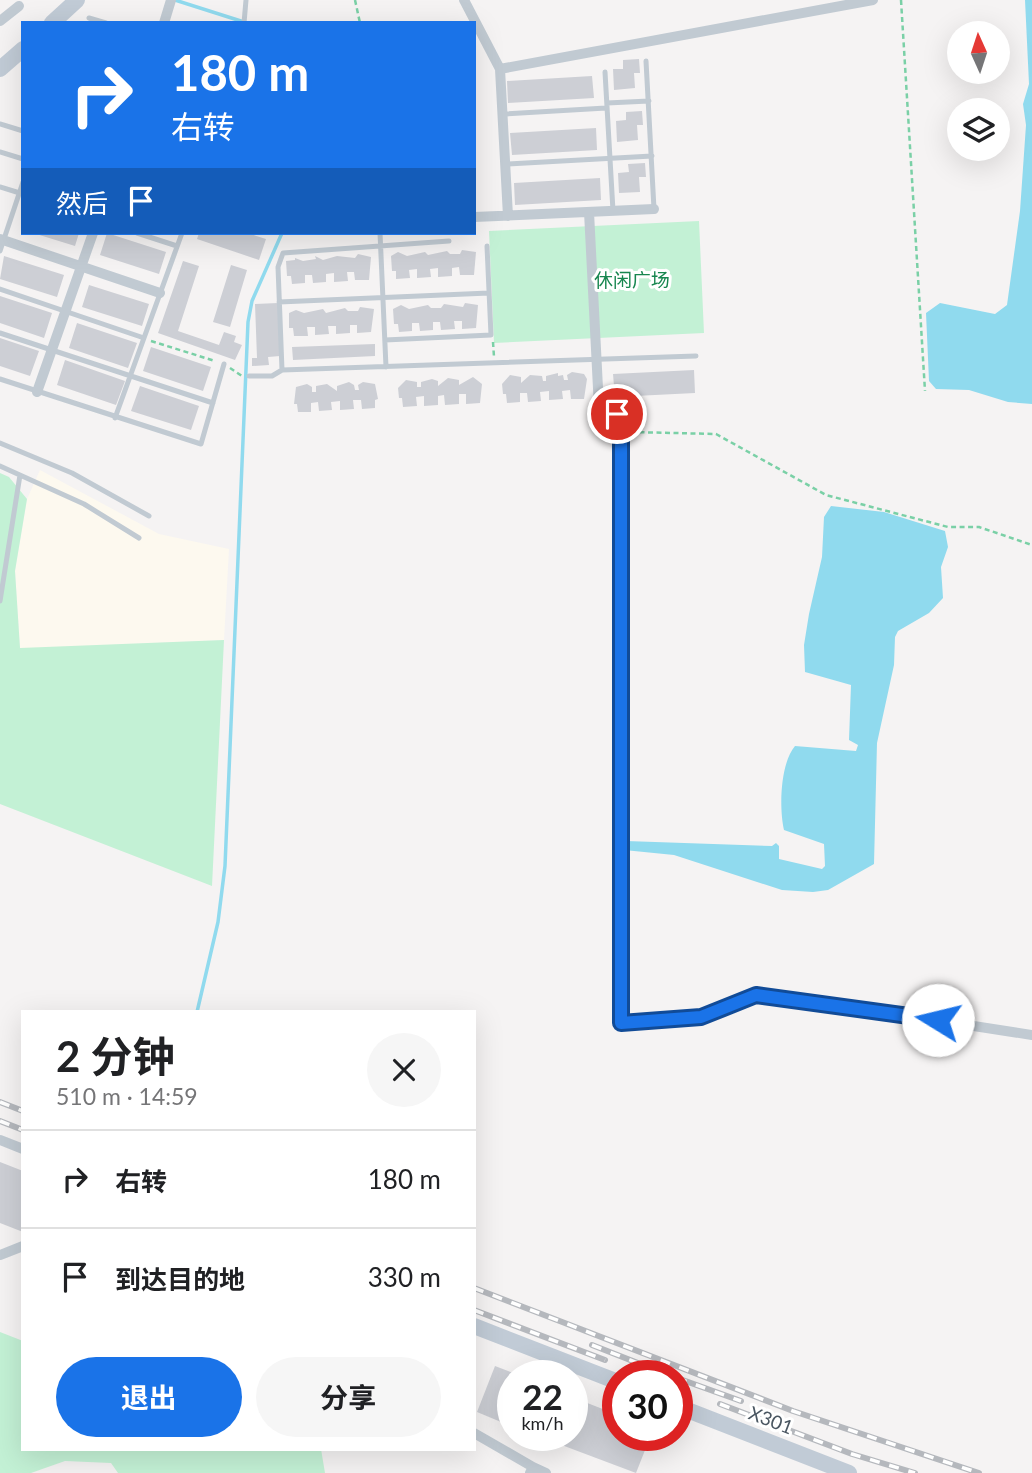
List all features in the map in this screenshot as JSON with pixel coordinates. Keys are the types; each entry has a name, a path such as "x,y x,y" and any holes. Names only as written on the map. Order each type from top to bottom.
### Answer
{"main road":[{"path":"54,21 77,0"},
{"path":"0,69 21,51"},
{"path":"476,1327 602,1376"},
{"name":"X301","path":"693,1412 849,1473"}],"street":[{"path":"464,0 475,21"},
{"path":"500,69 873,0"},
{"path":"165,21 170,3"},
{"path":"0,21 19,6"},
{"path":"476,23 500,69 508,216"},
{"path":"476,217 654,208"},
{"path":"589,212 598,408 617,414 621,431 621,1023 701,1017 714,1014 749,997 774,995 1032,1035"},
{"path":"37,392 92,235"},
{"path":"1,243 160,293"},
{"path":"0,1140 21,1148"},
{"path":"0,1255 21,1247"},
{"path":"476,1434 531,1470 546,1473"}],"lane":[{"path":"244,21 246,0"},
{"path":"89,18 99,21"},
{"path":"646,61 654,208"},
{"path":"605,72 613,211"},
{"path":"504,114 649,101"},
{"path":"0,124 21,130"},
{"path":"0,152 21,158"},
{"path":"507,164 652,156"},
{"path":"0,187 21,193 1,243"},
{"path":"143,235 177,246"},
{"path":"115,418 181,235"},
{"path":"380,235 386,367"},
{"path":"282,370 278,267 284,253 449,241"},
{"path":"385,340 491,335 486,246"},
{"path":"0,289 144,338"},
{"path":"279,302 489,293"},
{"path":"0,334 213,403"},
{"path":"249,376 272,376 282,370 696,355"},
{"path":"0,379 201,444 225,364"},
{"path":"0,443 72,473 149,516"},
{"path":"0,466 84,504 139,538"},
{"path":"0,601 20,475"}],"path":[{"path":"355,0 360,21"},
{"path":"901,0 925,391"},
{"path":"144,338 225,364 241,376"},
{"path":"621,431 716,434 826,495 948,527 979,527 1032,545"}],"shaded area":[{"path":"40,470 159,534 229,549 224,640 20,649 15,571 27,499"}],"green space":[{"name":"休闲广场","path":"699,221 704,333 494,343 489,231"},
{"path":"0,473 9,477 27,499 15,571 20,648 224,640 212,886 0,804"},
{"path":"0,1332 21,1340 21,1451 321,1451 325,1473 118,1473 111,1463 65,1461 31,1473 0,1473"}],"water":[{"path":"1025,0 1032,0 1032,404 1008,402 969,390 936,389 929,381 926,313 940,303 995,314 1007,305 1020,211 1026,125 1023,104 1029,84"},
{"path":"831,506 884,512 945,531 948,547 941,567 943,598 929,613 898,631 895,637 894,665 877,743 874,864 828,890 813,892 782,890 674,855 624,850 626,841 772,846 776,843 779,846 779,859 822,869 825,866 824,844 784,830 781,798 786,764 795,746 856,751 858,745 849,740 851,685 805,672 804,645 822,557 824,517"}],"building":[{"path":"639,59 640,73 634,73 635,88 614,90 613,69 623,69 623,60"},
{"path":"592,76 594,98 508,103 507,81"},
{"path":"642,111 643,125 637,125 638,140 617,142 616,121 626,120 626,112"},
{"path":"596,128 597,150 512,155 510,133"},
{"path":"645,163 646,177 639,177 640,192 619,193 618,173 629,172 628,164"},
{"path":"600,178 601,200 515,205 514,183"},
{"path":"39,235 78,235 75,246"},
{"path":"106,235 166,252 159,274 100,255"},
{"path":"198,235 253,235 266,239 259,260 197,239"},
{"path":"462,250 476,252 474,275 460,275 459,267 452,268 452,276 438,277 438,268 430,269 431,277 417,278 417,269 409,270 410,278 396,279 396,271 392,271 391,256 398,252 407,256 447,251 450,254 460,254"},
{"path":"358,254 371,257 369,280 355,280 354,272 347,272 348,281 334,282 334,273 326,274 326,282 313,283 312,275 305,275 305,283 292,284 291,276 287,276 286,261 295,258 303,261 316,259 315,256 323,260 337,256 355,258"},
{"path":"4,256 64,275 57,297 0,279"},
{"path":"183,261 199,266 178,331 219,345 224,332 236,336 234,342 242,345 235,360 158,333"},
{"path":"231,265 247,270 230,327 213,322"},
{"path":"89,285 149,304 142,326 82,307"},
{"path":"0,296 52,313 44,338 0,323"},
{"path":"278,303 280,356 268,357 269,365 252,366 252,358 257,358 255,304"},
{"path":"465,303 478,305 476,328 462,329 462,321 454,321 455,329 441,330 440,322 433,322 433,330 420,331 419,323 412,323 412,331 399,332 398,324 394,324 393,309 401,305 409,309 428,305 431,308 441,308 444,304 463,307"},
{"path":"360,307 374,309 371,332 357,333 357,325 350,325 350,333 336,334 336,326 328,326 329,334 315,335 315,327 307,327 308,336 294,336 293,328 289,328 289,313 296,310 304,313 323,309 326,313 345,308 348,311 358,311"},
{"path":"77,323 137,343 128,368 69,348"},
{"path":"0,338 39,351 30,376 0,366"},
{"path":"375,344 375,356 293,360 292,347"},
{"path":"151,347 211,367 203,391 143,371"},
{"path":"65,360 125,381 116,405 57,385"},
{"path":"694,370 695,393 615,397 613,374"},
{"path":"572,372 584,374 587,379 584,399 571,399 570,390 562,391 563,399 549,400 549,391 540,392 541,401 528,402 527,393 520,393 520,402 507,403 506,394 503,394 502,384 510,375 521,377 521,383 530,375 542,376 543,381 546,381 546,376 558,373 558,376 563,375 564,380 568,380 567,375"},
{"path":"473,377 482,384 480,403 466,404 466,394 459,394 459,404 445,405 444,395 438,396 438,405 424,406 424,396 416,397 417,406 403,407 402,398 399,398 398,388 406,380 417,382 417,387 421,387 421,382 432,379 438,381 438,386 448,378 459,380 459,385"},
{"path":"349,382 354,385 355,390 359,390 358,385 363,382 375,384 378,399 375,400 375,408 362,409 361,400 353,400 354,409 340,410 340,401 331,402 332,410 319,411 318,402 311,403 311,412 298,412 297,404 294,404 296,387 307,384 312,387 312,392 316,392 316,386 327,384 337,391 337,386"},
{"path":"140,386 199,406 191,430 131,411"},
{"path":"0,1162 21,1170 21,1231 0,1223"},
{"path":"495,1366 497,1367 497,1420 477,1412"},
{"path":"588,1403 602,1409 602,1451 645,1451 636,1473 578,1451 588,1451"}],"waterway":[{"path":"175,0 241,21"},
{"path":"197,1010 218,922 225,866 248,322 252,301 281,235"}],"railway":[{"path":"0,1102 21,1110"},
{"path":"0,1121 21,1129"},
{"path":"476,1289 793,1411 979,1473"},
{"path":"476,1311 605,1360"},
{"path":"592,1345 630,1360"},
{"path":"693,1384 741,1401"},
{"path":"720,1404 852,1454 915,1473"}],"route":[{"path":"617,414 621,431 621,1023 701,1017 756,995 774,995 938,1020"}]}
